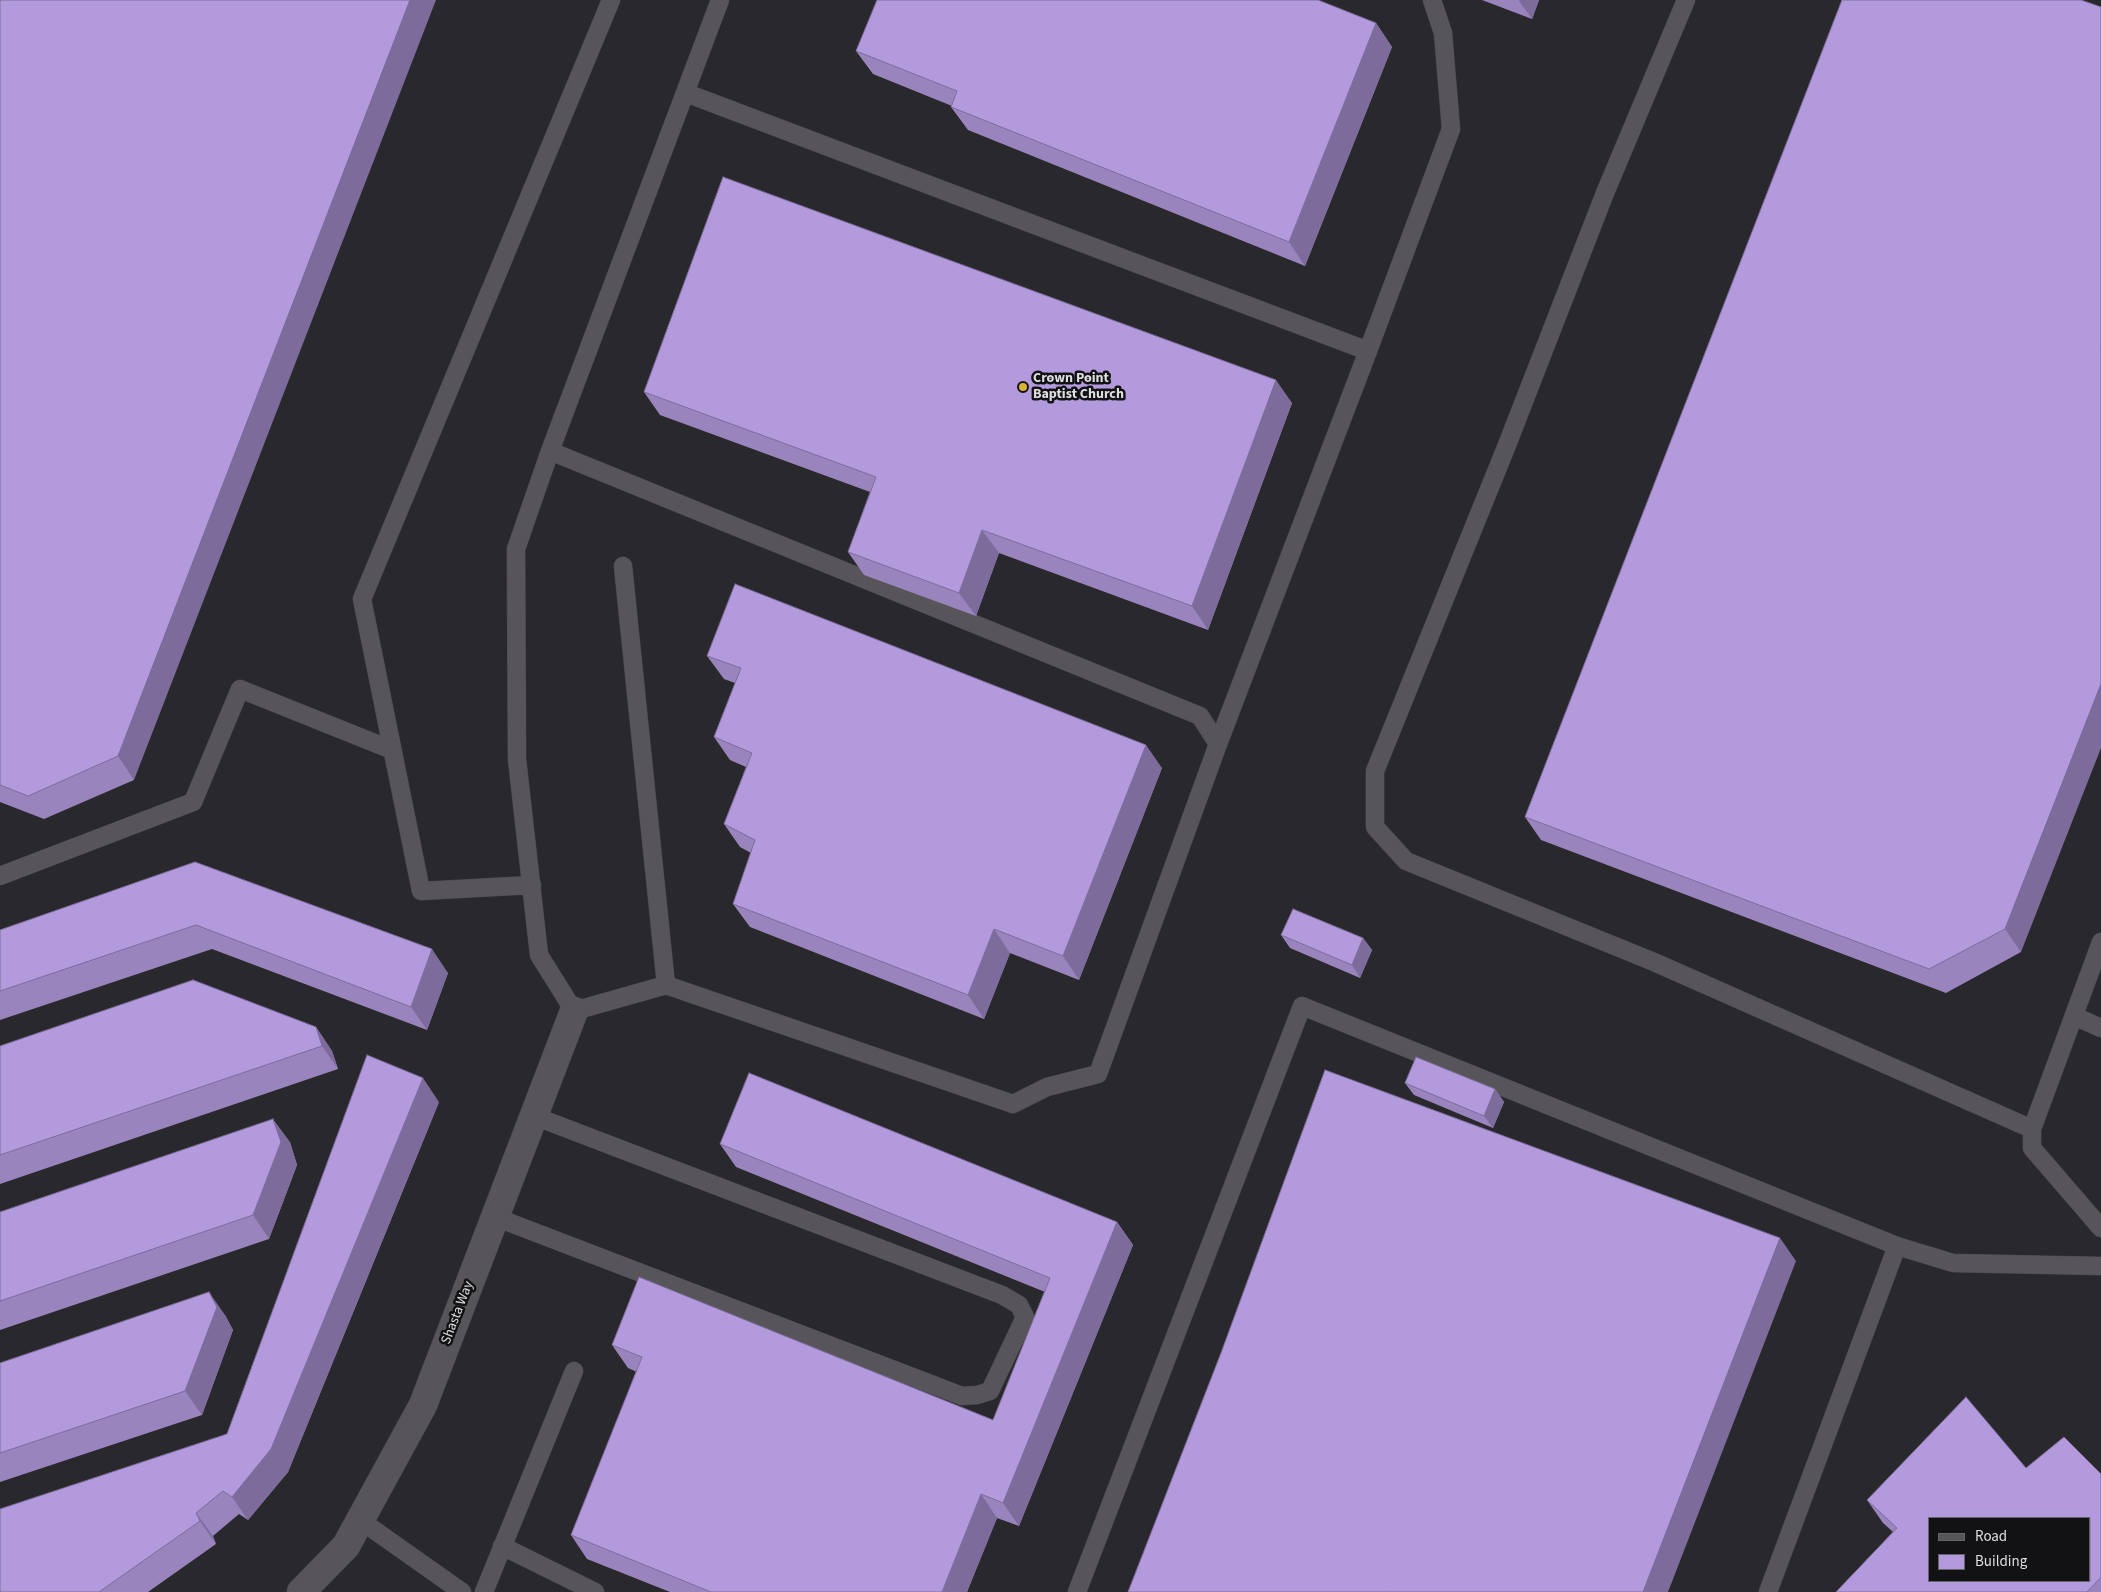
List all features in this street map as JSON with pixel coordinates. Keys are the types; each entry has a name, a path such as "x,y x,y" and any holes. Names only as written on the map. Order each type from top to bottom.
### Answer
{"street":[{"name":"Shasta Way","path":"301,1592 346,1546 423,1405 574,1011"}],"lane":[{"path":"532,885 421,891 362,599 611,0"},
{"path":"720,0 550,451 516,549 517,760 540,955 574,1011 666,985 1013,1104 1047,1088 1098,1074 1218,744 1451,129 1443,33 1432,0"},
{"path":"1686,0 1605,193 1507,445 1375,771 1376,827 1406,861 1654,962 2032,1129"},
{"path":"686,93 1368,351"},
{"path":"550,451 1200,716 1218,744"},
{"path":"623,566 666,985"},
{"path":"0,876 193,802 240,689 392,750"},
{"path":"2101,942 2032,1129 2032,1148 2101,1228"},
{"path":"1077,1592 1302,1006 1897,1246 1953,1264 2101,1266"},
{"path":"2074,1016 2101,1028"},
{"path":"495,1216 962,1396 990,1392 1026,1317 1019,1305 1002,1295 534,1116"},
{"path":"1768,1592 1897,1246"},
{"path":"484,1592 574,1371"},
{"path":"360,1520 462,1592"},
{"path":"502,1546 595,1592"}],"building":[{"path":"0,0 410,0 118,756 28,796 0,785"},
{"path":"877,0 1318,0 1376,23 1289,242 951,107 957,91 856,51"},
{"path":"1842,0 2081,0 2101,7 2101,684 2005,929 1929,969 1525,817"},
{"path":"723,177 1276,380 1192,606 982,530 959,593 848,552 876,477 644,392"},
{"path":"735,584 1146,745 1063,956 994,929 968,995 733,904 755,840 724,824 752,753 714,737 741,668 707,656"},
{"path":"195,862 432,949 411,1007 196,925 0,991 0,930"},
{"path":"1293,909 1363,938 1352,965 1281,935"},
{"path":"193,980 316,1027 322,1046 0,1155 0,1046"},
{"path":"367,1055 423,1078 271,1449 232,1497 223,1491 196,1513 200,1521 99,1592 0,1592 0,1509 227,1434"},
{"path":"1416,1057 1495,1089 1484,1116 1405,1083"},
{"path":"1325,1070 1780,1238 1643,1592 1128,1592 1221,1353"},
{"path":"749,1073 1117,1222 1003,1503 981,1494 942,1592 711,1592 571,1535 642,1357 612,1345 639,1277 993,1420 1050,1278 720,1144"},
{"path":"273,1119 281,1142 253,1215 0,1301 0,1212"},
{"path":"209,1292 217,1307 185,1391 0,1453 0,1363"},
{"path":"1966,1397 2026,1468 2064,1437 2101,1474 2101,1577 2087,1592 1836,1592 1897,1528 1867,1500"}],"place":[{"name":"Crown Point Baptist Church","path":"1023,387"}]}
